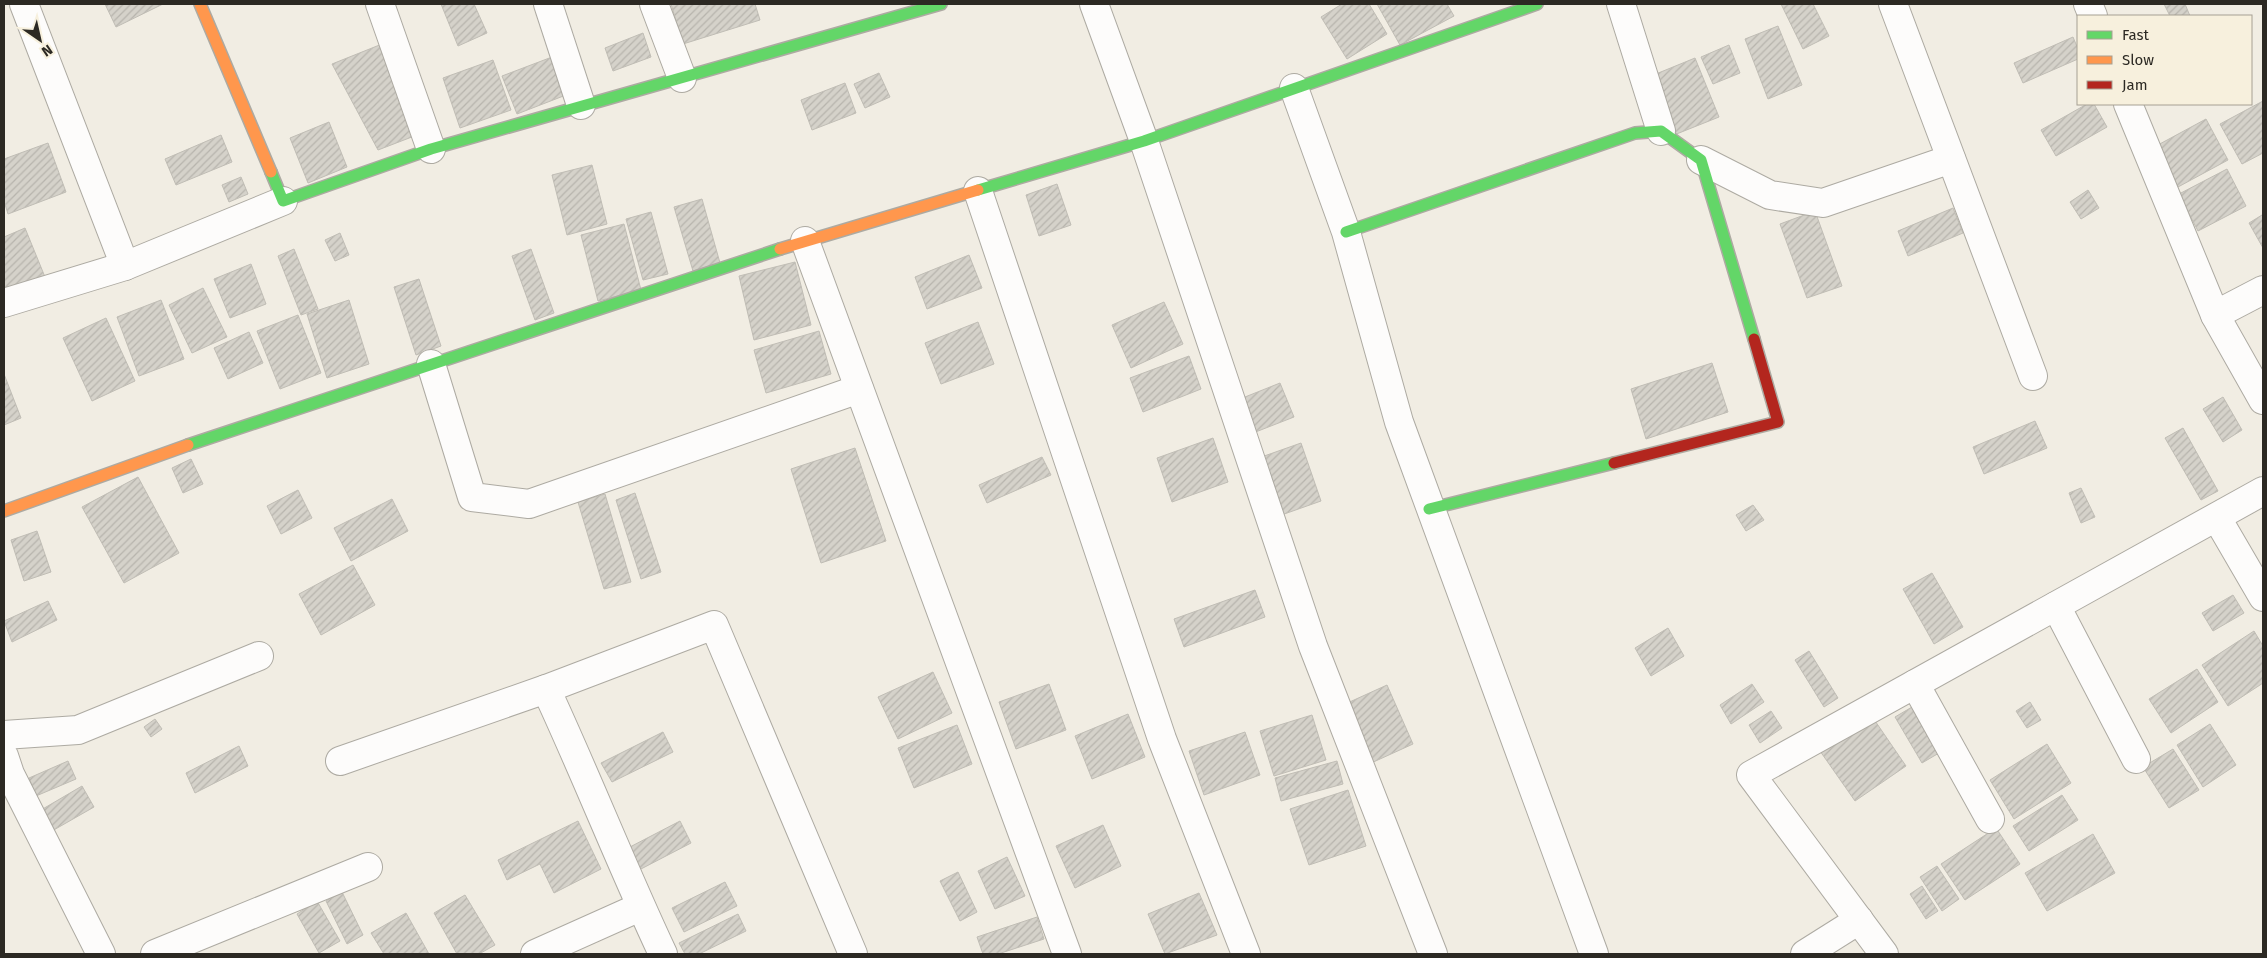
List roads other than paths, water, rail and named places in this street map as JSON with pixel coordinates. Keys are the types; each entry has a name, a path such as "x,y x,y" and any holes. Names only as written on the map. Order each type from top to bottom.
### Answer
{"street":[{"path":"24,4 125,266"},
{"path":"200,4 283,201"},
{"path":"380,4 431,149"},
{"path":"548,4 581,105"},
{"path":"654,4 682,78"},
{"path":"4,303 125,266 283,201 431,149 941,4"},
{"path":"1094,4 1144,141 1313,646 1433,954"},
{"path":"4,511 128,465 804,242 1144,141 1537,4"},
{"path":"1621,4 1661,131 1701,160 1770,195 1823,203 1951,159"},
{"path":"1893,4 2032,376"},
{"path":"1294,88 1346,232 1399,422 1429,509 1594,954"},
{"path":"2128,105 2215,315 2263,400"},
{"path":"1346,232 1635,133 1661,131"},
{"path":"1429,509 1778,422 1701,160"},
{"path":"978,191 1162,739 1246,954"},
{"path":"804,242 1067,954"},
{"path":"2215,315 2263,290"},
{"path":"431,364 472,497 529,504 859,388"},
{"path":"1884,954 1751,775 2263,491"},
{"path":"2217,518 2263,597"},
{"path":"2056,606 2136,759"},
{"path":"340,760 546,689 714,625 854,954"},
{"path":"4,736 78,730 258,656"},
{"path":"1915,684 1990,819"},
{"path":"546,689 580,763 640,907 663,954"},
{"path":"4,756 10,774 101,954"},
{"path":"155,954 368,867"},
{"path":"535,954 640,907"},
{"path":"1805,954 1859,920"}]}
